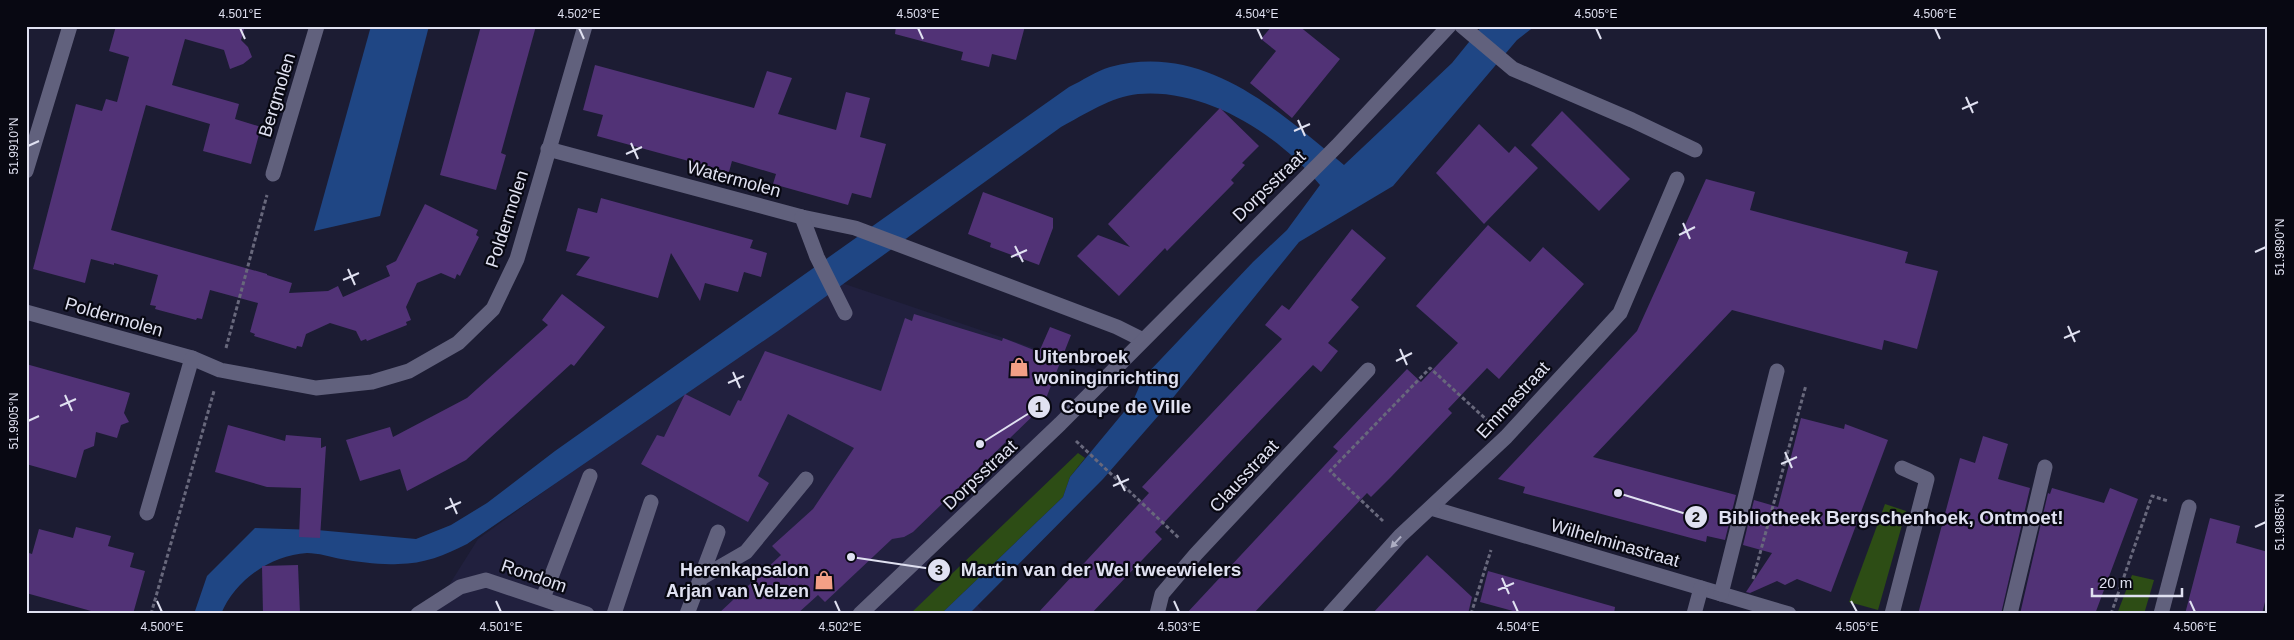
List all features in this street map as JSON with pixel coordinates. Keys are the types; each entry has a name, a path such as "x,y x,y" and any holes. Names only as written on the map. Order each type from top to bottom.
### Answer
{"street":[{"path":"26,170 70,26"},
{"name":"Bergmolen","path":"272,174 317,26"},
{"name":"Poldermolen","path":"26,312 192,358 220,370 316,388 372,382 409,371 458,344 493,309 513,267 584,26"},
{"name":"Dorpsstraat","path":"860,614 1060,424 1262,219 1301,183 1449,26"},
{"path":"1466,30 1513,69 1632,120 1695,150"},
{"name":"Watermolen","path":"548,149 802,217 855,228 910,247 1116,327 1143,340"},
{"name":"Emmastraat","path":"1330,614 1400,536 1506,437 1620,313 1677,179"},
{"path":"802,217 817,257 845,313"},
{"path":"147,514 192,358"},
{"name":"Clausstraat","path":"1157,614 1162,594 1196,554 1368,370"},
{"path":"1721,594 1777,371"},
{"path":"2010,614 2045,467"},
{"path":"1892,614 1927,479 1902,468"},
{"path":"543,598 590,476"},
{"path":"701,578 746,552 806,480"},
{"path":"614,614 651,502"},
{"path":"2161,614 2189,507"},
{"name":"Wilhelminastraat","path":"1431,508 1789,614"},
{"path":"687,614 718,532"},
{"name":"Rondom","path":"418,614 460,587 486,580 543,598 557,609 587,614"},
{"path":"1694,614 1701,588"}],"path":[{"path":"1400,536 1330,471 1430,368 1506,437"},
{"path":"1747,601 1806,385"},
{"path":"1084,449 1160,521"},
{"path":"2111,614 2152,496 2189,507"},
{"path":"1471,614 1498,528"}],"shaded area":[{"path":"836,281 1110,374 924,551 986,614 431,614 478,539"}],"green space":[{"path":"1078,453 1085,458 1070,477 1063,497 941,614 913,614 912,612"},
{"path":"1885,504 1906,511 1878,610 1849,602"},
{"path":"2132,575 2154,580 2144,614 2117,614"}],"water":[{"path":"371,26 429,26 380,216 314,231"},
{"path":"1482,26 1535,26 1517,40 1393,186 1299,242 1159,415 1103,479 969,614 941,614 1063,497 1070,477 1133,401 1143,378 1253,262 1287,230 1320,185 1283,148 1239,118 1189,99 1164,94 1138,94 1098,107 1061,127 778,331 467,544 434,558 408,564 370,563 311,553 294,555 268,564 245,580 235,590 221,614 194,614 207,576 255,528 317,530 416,539 451,525 487,503 555,451 1069,87 1100,71 1110,67 1144,62 1177,64 1208,72 1238,86 1266,103 1344,165 1452,63"}],"building":[{"path":"116,26 245,26 241,40 248,47 252,57 243,64 230,69 224,50 185,39 172,85 239,104 235,119 261,127 251,164 203,151 210,124 146,105 111,230 267,274 292,283 289,293 328,291 338,286 343,297 390,276 386,266 396,261 425,204 478,230 476,235 479,237 460,276 457,274 455,279 441,273 417,283 406,307 411,320 406,322 407,325 367,341 366,339 361,341 356,331 330,323 306,334 302,347 297,346 296,349 254,336 255,334 250,332 258,303 210,290 202,319 197,318 196,320 155,309 156,306 150,305 158,275 91,259 85,283 33,269 76,104 102,111 106,99 117,102 129,57 109,51"},
{"path":"481,26 536,26 501,153 506,155 496,190 440,175"},
{"path":"896,26 1025,26 1016,60 992,54 989,67 961,60 963,52 895,34"},
{"path":"1272,26 1299,26 1340,59 1292,118 1250,83 1276,51 1261,39"},
{"path":"595,65 754,108 767,71 792,78 778,114 836,130 846,92 870,98 860,137 886,144 871,198 852,193 848,205 773,184 776,174 732,161 729,172 597,136 603,115 583,110"},
{"path":"1220,108 1259,146 1242,163 1245,165 1231,180 1234,183 1167,251 1165,248 1119,296 1077,256 1098,235 1130,247 1108,224"},
{"path":"1562,111 1630,179 1599,211 1531,145"},
{"path":"1479,124 1509,153 1515,146 1538,168 1484,224 1436,173"},
{"path":"1706,179 1755,192 1750,210 1908,252 1905,263 1938,271 1917,349 1884,340 1882,350 1732,310 1593,457 1736,495 1725,540 1707,536 1706,542 1523,493 1525,487 1498,479 1637,331"},
{"path":"983,192 1053,218 1053,228 1039,265 990,247 991,243 968,234"},
{"path":"601,198 753,240 750,248 767,253 761,277 744,272 738,292 705,283 700,301 671,253 658,298 576,275 590,257 566,251 578,208 597,213"},
{"path":"1488,225 1530,262 1543,247 1584,284 1499,379 1487,368 1448,409 1452,413 1371,497 1367,493 1253,614 1186,614 1338,451 1333,447 1407,369 1421,382 1458,343 1416,306"},
{"path":"1352,229 1386,258 1351,300 1359,307 1328,343 1338,351 1321,372 1313,365 1272,408 1155,532 1162,539 1091,614 1037,614 1149,493 1142,487 1282,339 1265,325 1282,305 1289,310"},
{"path":"562,294 605,327 574,366 571,364 466,460 407,491 400,469 360,481 346,440 390,427 393,437 467,398 548,325 542,320"},
{"path":"914,314 1002,341 1003,338 1039,352 1050,327 1071,335 1043,406 913,532 904,537 892,539 825,602 818,595 797,614 718,614 781,555 772,546 813,509 854,448 788,414 758,476 769,483 748,522 641,464 657,435 664,437 685,394 730,416 738,400 741,401 765,351 881,391 905,318 912,321"},
{"path":"26,364 130,393 124,413 129,422 121,425 117,438 96,432 94,446 84,450 76,478 26,464"},
{"path":"1801,418 1844,429 1845,424 1888,440 1831,592 1797,579 1785,585 1777,581 1750,593 1746,592 1772,553 1743,545 1754,500 1778,507"},
{"path":"228,425 285,441 286,435 321,438 321,448 326,446 320,538 299,537 301,488 267,487 215,472"},
{"path":"1983,436 2008,444 1998,479 2030,488 2001,614 1918,614 1960,458 1975,463"},
{"path":"2052,488 2104,503 2110,488 2138,499 2095,614 2020,614 2048,493 2050,494"},
{"path":"2210,518 2240,526 2236,543 2268,552 2268,590 2262,614 2185,614"},
{"path":"76,527 111,536 108,546 134,553 130,567 145,571 133,614 102,614 26,593 26,552 32,554 39,529 73,538"},
{"path":"1427,555 1472,597 1468,614 1372,614"},
{"path":"298,565 300,614 263,614 262,566"},
{"path":"1488,571 1615,607 1614,614 1524,614 1480,602"}],"place":[{"name":"Uitenbroek woninginrichting","path":"1019,367"},
{"name":"Coupe de Ville","path":"980,444"},
{"name":"Bibliotheek Bergschenhoek, Ontmoet!","path":"1618,493"},
{"name":"Martin van der Wel tweewielers","path":"851,557"},
{"name":"Herenkapsalon Arjan van Velzen","path":"824,580"}]}
